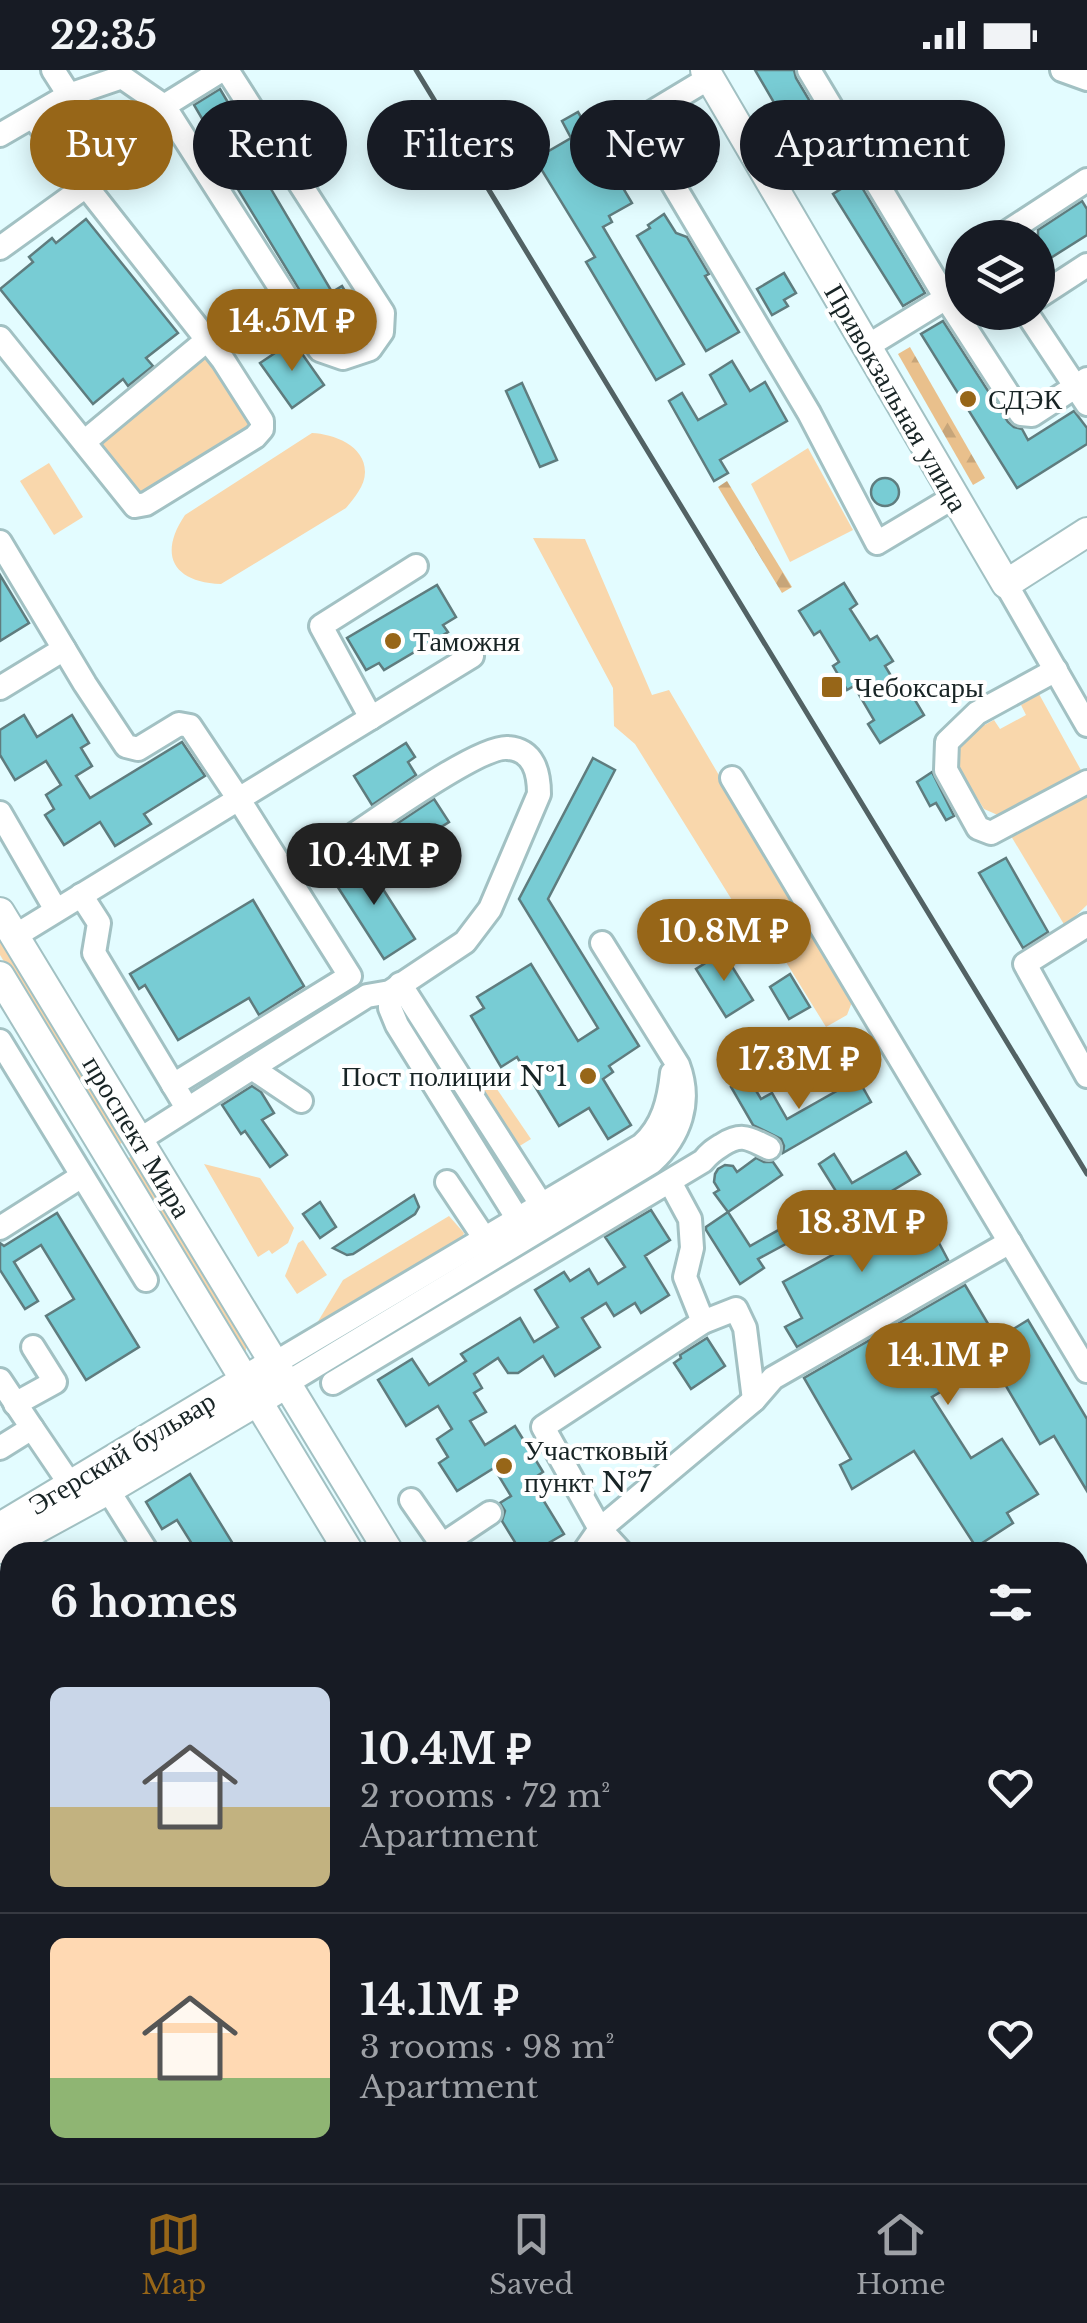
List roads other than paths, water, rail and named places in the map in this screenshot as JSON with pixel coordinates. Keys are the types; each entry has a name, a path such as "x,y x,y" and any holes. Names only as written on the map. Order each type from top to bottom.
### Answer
{"main road":[{"name":"Привокзальная улица","path":"707,74 1006,584"},
{"path":"1006,584 1087,532"},
{"name":"проспект Мира","path":"7,924 383,1542"},
{"name":"проспект Мира","path":"0,976 343,1542"},
{"path":"110,1157 139,1140"},
{"name":"Эгерский бульвар","path":"10,1542 102,1480 281,1373"},
{"name":"Эгерский бульвар","path":"0,1526 70,1484 102,1480"}],"street":[{"path":"53,70 70,95"},
{"path":"173,101 224,70 383,314 382,332 370,349 344,358 320,350 173,120"},
{"path":"809,70 945,296"},
{"path":"1062,70 1087,79"},
{"path":"707,74 636,122 809,413 877,544 954,497"},
{"path":"61,100 122,76 156,100"},
{"path":"0,136 30,118"},
{"path":"1026,220 1087,180"},
{"path":"0,248 80,190"},
{"path":"0,338 135,506 146,504 262,429 262,422 223,360 89,190"},
{"path":"1055,286 1087,265"},
{"path":"866,346 945,299"},
{"path":"966,330 1020,414 1032,415 1083,390 1039,330"},
{"path":"84,442 208,340"},
{"path":"0,542 126,746 138,749 179,724 190,726 350,976 173,1085"},
{"path":"371,718 321,626 416,566"},
{"name":"Привокзальная улица","path":"1006,584 1087,725"},
{"path":"0,688 64,649"},
{"path":"7,924 56,910 472,656"},
{"path":"1056,670 977,712 947,742 946,770 978,828 991,833 1087,782"},
{"path":"139,1140 367,996 395,988 464,942 490,910 540,794 539,774 533,761 521,752 506,747 488,751 352,836"},
{"path":"732,778 1087,1371"},
{"path":"0,813 56,910"},
{"path":"81,895 99,923 94,952 187,1108"},
{"path":"1087,925 1024,964 1087,1076"},
{"path":"281,1373 547,1214 652,1162 664,1150 676,1132 682,1112 683,1080 602,943"},
{"path":"395,988 547,1214"},
{"path":"395,988 390,1008 398,1026 523,1228"},
{"path":"0,1041 146,1280"},
{"path":"252,1068 301,1100"},
{"path":"333,1383 670,1182 735,1137 769,1148"},
{"path":"0,1228 82,1176"},
{"path":"447,1182 485,1239"},
{"path":"670,1182 690,1219 692,1248 685,1277 703,1322"},
{"path":"281,1373 485,1239 523,1228"},
{"path":"591,1542 600,1528 754,1400 773,1378 1010,1242"},
{"path":"613,1542 600,1528 543,1427 703,1322 736,1309 745,1328 754,1400"},
{"path":"16,1404 55,1382 33,1347"},
{"path":"0,1380 70,1484"},
{"path":"0,1448 32,1428"},
{"path":"102,1480 141,1542"},
{"path":"411,1500 439,1542"},
{"path":"453,1542 490,1513"}],"railway":[{"path":"416,70 1087,1174"}],"place":[{"name":"СДЭК","path":"968,399"},
{"name":"Таможня","path":"393,641"},
{"name":"Чебоксары","path":"832,687"},
{"name":"Пост полиции №1","path":"588,1076"},
{"name":"Участковый пункт №7","path":"504,1466"}]}
